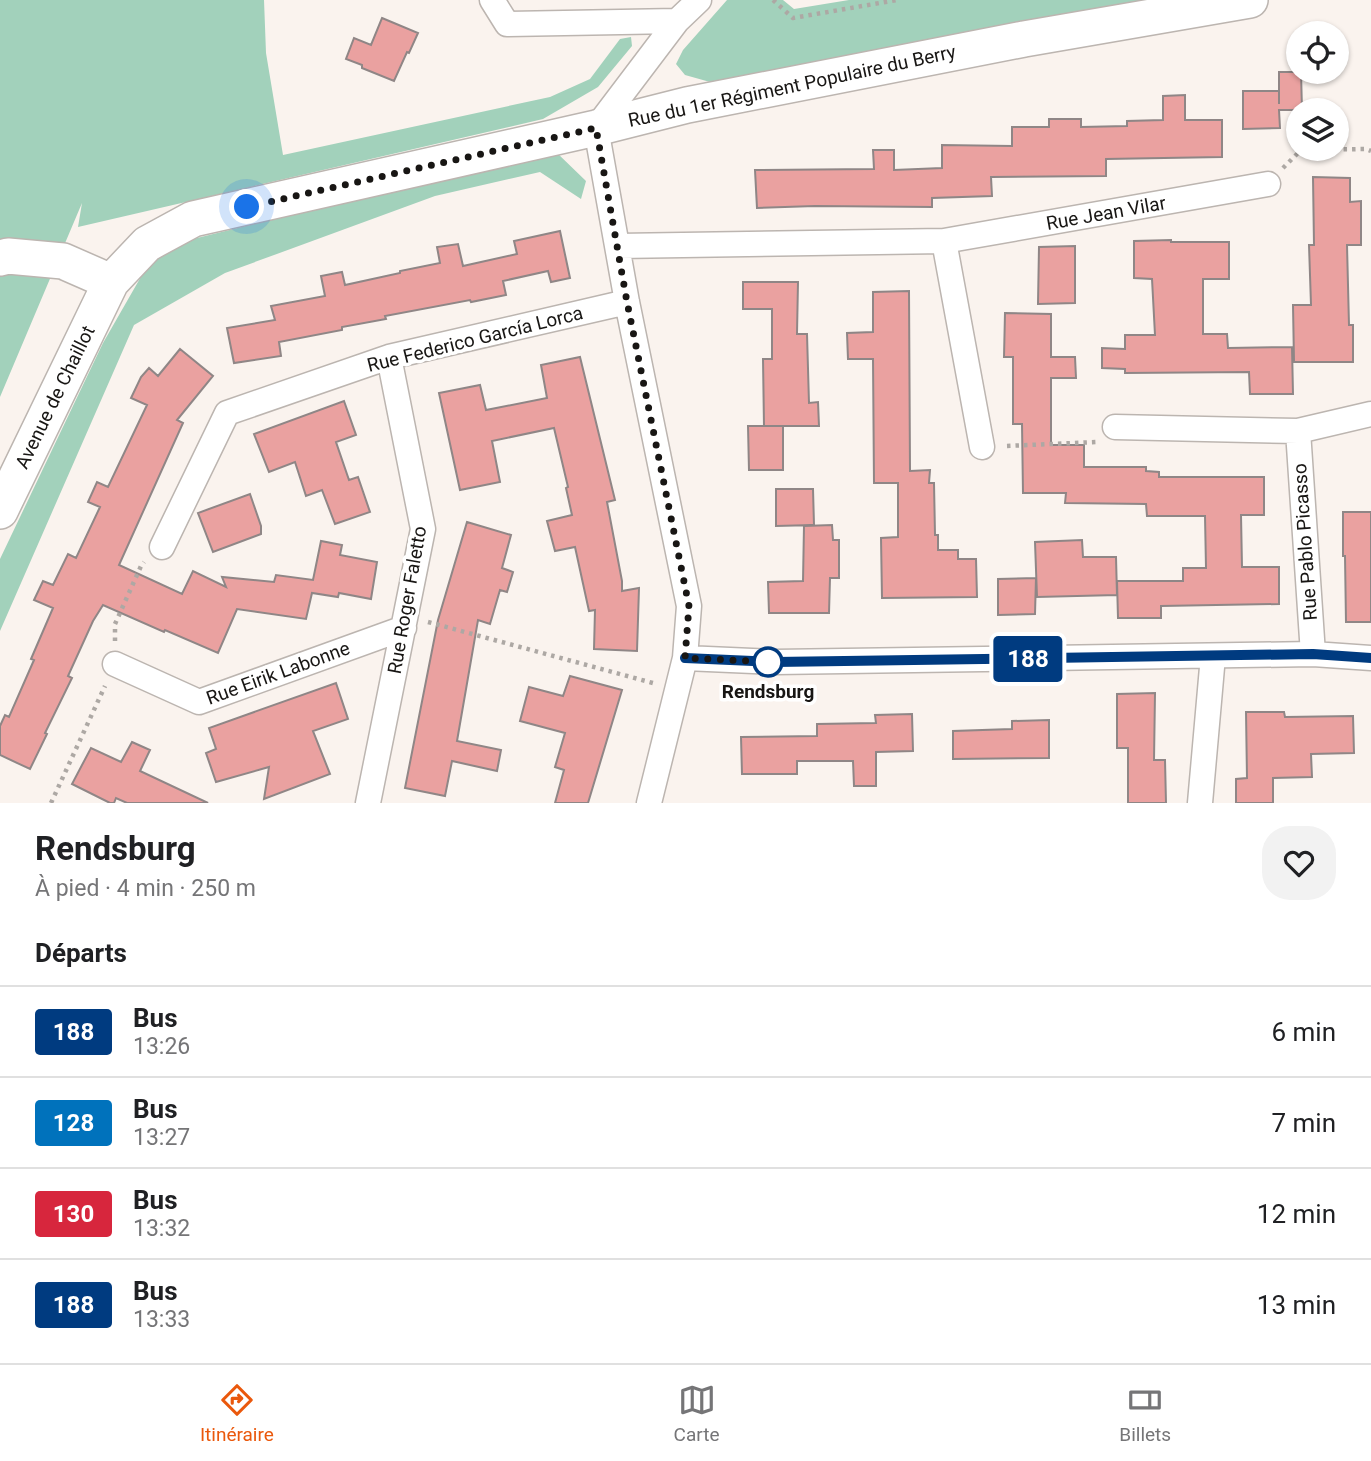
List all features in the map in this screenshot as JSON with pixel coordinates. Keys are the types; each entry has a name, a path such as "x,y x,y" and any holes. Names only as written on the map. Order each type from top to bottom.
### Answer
{"main road":[{"name":"Rue du 1er Régiment Populaire du Berry","path":"111,282 147,244 193,219 687,105 1037,36 1250,0"},
{"path":"0,258 8,256 62,261 111,282"},
{"name":"Avenue de Chaillot","path":"0,511 111,282"}],"street":[{"path":"492,0 507,24 677,21"},
{"path":"649,803 685,658 689,606 627,302 596,128 677,21 699,0"},
{"name":"Rue Jean Vilar","path":"618,246 944,241 1268,184"},
{"path":"944,241 982,447"},
{"name":"Rue Federico García Lorca","path":"162,547 227,413 389,357 627,302"},
{"name":"Rue Roger Faletto","path":"368,803 423,529 389,357"},
{"path":"1115,427 1298,431 1371,414"},
{"name":"Rue Pablo Picasso","path":"1298,431 1313,654"},
{"name":"Rue Eirik Labonne","path":"115,664 199,702 405,622"},
{"path":"685,658 775,662 1313,654 1371,658"},
{"path":"1200,803 1213,656"}],"path":[{"path":"773,0 793,18 897,0"},
{"path":"1268,184 1301,150 1371,151"},
{"path":"982,447 1103,441 1115,427"},
{"path":"405,622 677,690"}],"green space":[{"path":"0,0 264,0 266,53 283,155 550,97 590,79 620,39 631,37 632,46 598,87 543,119 78,227 82,203 0,397"},
{"path":"727,0 783,0 794,9 849,0 1159,0 710,82 685,75 676,64 683,50"},
{"path":"556,152 586,181 581,199 540,172 435,196 225,273 134,325 0,631 0,559 103,343 150,261 197,238 533,155"}],"building":[{"path":"382,18 418,33 394,81 346,59 354,38 371,45"},
{"path":"1279,72 1286,72 1286,84 1301,84 1302,98 1286,98 1286,110 1279,110 1280,128 1243,129 1243,91 1279,91"},
{"path":"1185,95 1185,120 1222,120 1222,157 1106,159 1106,176 991,177 992,196 932,198 932,207 757,208 755,170 874,169 873,150 894,150 894,170 942,168 942,145 1012,146 1012,127 1049,127 1049,119 1081,119 1081,127 1127,126 1127,121 1163,120 1163,96"},
{"path":"1313,177 1350,178 1350,202 1361,201 1361,245 1347,245 1353,362 1294,362 1293,305 1311,305 1309,245 1314,245"},
{"path":"560,231 570,278 551,282 548,271 503,281 506,295 385,316 386,319 342,327 342,330 279,342 281,356 234,363 227,328 275,320 271,306 325,296 321,276 342,272 345,285 400,273 440,263 437,247 458,244 463,266 517,254 514,241"},
{"path":"1134,241 1229,242 1229,279 1203,279 1203,334 1227,334 1228,348 1292,347 1293,394 1250,394 1249,372 1125,373 1125,369 1102,368 1102,348 1125,349 1125,335 1155,335 1152,279 1134,278"},
{"path":"1075,246 1075,303 1038,304 1039,247"},
{"path":"743,282 798,282 797,334 807,334 809,403 818,402 819,426 764,426 763,359 772,359 772,309 743,309"},
{"path":"909,291 910,471 930,470 929,483 934,483 935,535 938,535 938,550 958,550 958,559 976,559 977,597 882,598 881,538 898,537 898,483 874,483 873,359 848,359 847,333 873,332 873,292"},
{"path":"1005,313 1051,314 1051,357 1075,357 1076,378 1051,378 1051,445 1084,445 1084,467 1146,467 1146,471 1159,472 1159,477 1264,477 1264,515 1241,515 1242,567 1279,567 1279,604 1161,606 1161,618 1118,618 1117,581 1183,581 1183,568 1206,568 1205,516 1147,516 1146,504 1065,503 1066,493 1023,493 1022,424 1013,424 1013,357 1004,357"},
{"path":"180,349 213,376 177,420 183,423 119,565 182,594 193,571 226,587 222,577 274,582 276,575 313,580 321,541 342,545 340,555 377,562 371,599 339,593 338,597 312,593 306,619 237,609 218,653 103,605 68,676 72,678 30,769 0,755 0,726 5,715 9,717 53,608 34,600 43,581 53,585 68,554 76,558 100,507 88,502 97,482 108,487 147,405 131,398 141,377 149,368 158,376"},
{"path":"580,357 615,500 607,502 622,591 639,588 637,651 594,649 595,610 589,611 575,547 555,551 547,521 572,515 554,428 492,441 500,482 460,490 439,393 480,385 486,410 547,398 541,365"},
{"path":"344,401 356,435 336,442 349,480 358,477 370,512 335,524 322,490 306,496 295,462 269,472 254,434"},
{"path":"748,426 783,426 783,470 749,470"},
{"path":"776,489 813,489 814,525 776,526"},
{"path":"250,494 261,526 261,534 213,552 198,513"},
{"path":"1343,512 1371,512 1371,622 1346,622"},
{"path":"467,522 511,535 502,568 513,572 507,592 500,590 490,624 478,620 457,741 501,750 497,771 452,761 445,796 405,788 438,620"},
{"path":"832,525 833,540 839,540 839,578 830,578 829,613 769,613 768,582 803,581 804,526"},
{"path":"1082,540 1083,557 1116,557 1117,595 1037,597 1035,542"},
{"path":"1036,578 1035,614 998,615 998,579"},
{"path":"570,676 622,690 588,803 555,803 564,770 555,767 565,733 520,721 529,687 563,696"},
{"path":"336,683 348,719 313,731 330,774 264,799 269,767 216,782 206,753 216,749 209,728"},
{"path":"1155,693 1154,760 1165,760 1166,803 1128,803 1128,748 1117,748 1117,694"},
{"path":"1246,712 1284,712 1285,717 1353,716 1354,753 1311,754 1312,777 1273,778 1273,803 1236,803 1236,779 1247,778"},
{"path":"912,714 913,751 876,752 876,786 854,786 853,761 797,761 797,774 742,774 741,737 817,736 817,724 876,723 875,715"},
{"path":"1049,720 1049,758 953,759 953,731 1012,729 1012,721"},
{"path":"132,742 150,750 140,771 208,803 127,803 116,798 114,803 110,803 72,784 91,748 121,762"}],"bus line":[{"name":"188","path":"685,658 775,662 1313,654 1371,658"}],"place":[{"name":"Rendsburg","path":"768,662"}],"route":[{"path":"247,207 596,128 627,302 689,606 685,658 775,662 768,662"}]}
